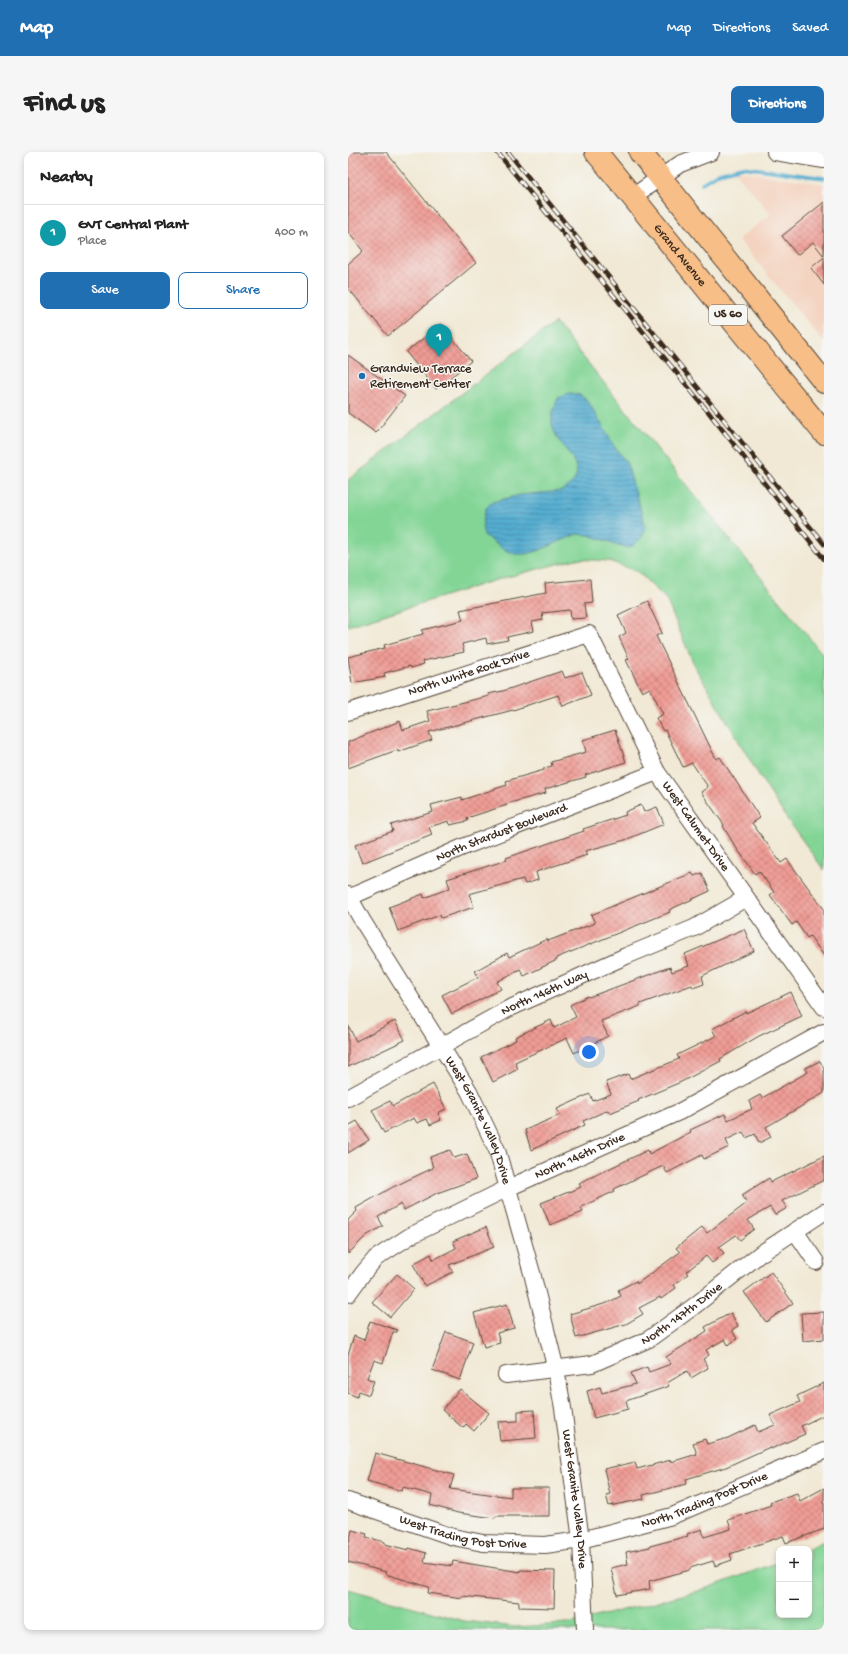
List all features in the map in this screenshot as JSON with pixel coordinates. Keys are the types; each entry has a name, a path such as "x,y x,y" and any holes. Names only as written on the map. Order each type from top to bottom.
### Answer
{"highway":[{"name":"Grand Avenue","path":"596,152 824,433"},
{"name":"US 60","path":"640,152 824,382"}],"street":[{"path":"632,198 680,164 711,152"},
{"path":"775,152 824,160"},
{"name":"North White Rock Drive","path":"348,712 589,634"},
{"name":"West Calumet Drive","path":"589,634 657,772 824,1006"},
{"name":"North Stardust Boulevard","path":"348,896 463,847 657,772"},
{"name":"West Granite Valley Drive","path":"348,896 469,1091 497,1150 532,1273 556,1370 574,1478 582,1540 585,1630"},
{"name":"North 146th Way","path":"348,1098 508,1009 626,956 694,928 746,898"},
{"name":"North 146th Drive","path":"348,1294 376,1258 410,1236 508,1188 678,1112 824,1032"},
{"name":"North 147th Drive","path":"556,1370 592,1364 649,1339 693,1307 760,1254 824,1212"},
{"path":"795,1231 816,1262"},
{"path":"506,1375 556,1370"},
{"name":"North Trading Post Drive","path":"582,1540 672,1516 824,1451"},
{"name":"West Trading Post Drive","path":"348,1501 453,1537 482,1543 545,1545 582,1540"}],"shaded area":[{"path":"734,170 824,184 824,342 738,239 771,214"}],"green space":[{"path":"555,322 824,656 824,870 785,816 760,777 695,667 666,599 638,572 609,561 576,559 496,580 348,626 348,480"},
{"path":"824,1541 824,1630 348,1630 348,1589 464,1621 515,1627 568,1624 702,1590 776,1563 776,1618 812,1618 812,1547"}],"water":[{"path":"569,394 580,395 588,401 614,446 627,464 646,528 639,540 628,548 589,535 577,534 538,551 526,554 515,554 503,549 484,535 482,527 486,508 492,502 520,495 561,491 571,483 576,476 576,468 573,460 556,436 552,420 558,398"}],"building":[{"path":"348,152 386,152 476,263 388,336 348,288 348,264 363,251 348,232"},
{"path":"824,202 824,256 813,242 797,255 782,236"},
{"path":"824,257 824,285 811,268"},
{"path":"441,324 471,361 436,389 406,352"},
{"name":"Grandview Terrace Retirement Center","path":"348,355 405,396 376,433 348,413"},
{"path":"590,579 592,603 584,604 586,618 571,619 570,610 542,613 543,620 532,622 534,631 507,637 508,640 487,644 486,638 462,644 464,652 423,661 424,664 411,668 410,666 384,673 385,677 352,683 348,657 385,648 384,645 423,634 422,630 463,620 460,610 546,593 545,583"},
{"path":"647,601 662,633 656,636 716,759 720,757 760,818 752,823 781,863 787,859 824,909 824,956 810,936 807,938 796,922 792,925 770,895 774,892 759,871 755,874 735,846 723,826 724,825 701,792 708,787 692,763 683,767 665,730 663,731 656,718 663,714 650,688 642,692 626,660 629,659 619,637 626,633 618,615"},
{"path":"562,671 565,678 582,672 591,695 563,706 558,695 513,710 429,732 432,740 398,752 397,750 348,768 348,742 400,721 403,730 430,721 427,711 489,696 488,694 503,691"},
{"path":"615,730 626,762 585,775 586,777 545,789 546,793 506,804 507,805 467,818 468,821 450,825 449,821 429,827 432,835 362,863 355,845 393,831 391,825 433,812 431,805 462,797 462,800 507,785 506,781 544,770 544,768 552,766 551,762 586,752 583,740"},
{"path":"641,805 644,812 657,807 664,824 625,840 585,851 587,855 536,872 538,880 525,884 523,879 469,894 474,907 441,918 440,915 398,931 389,907 423,894 424,898 450,888 447,879 507,860 506,858 584,831 583,829 626,815 625,812"},
{"path":"692,873 694,876 702,873 710,891 669,910 670,912 556,958 557,960 524,976 520,969 497,982 501,989 452,1014 442,995 478,977 475,971 507,953 509,957 547,939 548,941 595,923 591,915"},
{"path":"744,929 754,951 702,976 704,984 693,988 692,985 640,1004 640,1006 601,1021 608,1036 574,1053 567,1038 515,1062 518,1069 493,1082 481,1057 516,1040 515,1037 551,1020 554,1028 576,1017 570,1005 588,996 589,997 670,967 672,972 689,966 685,954"},
{"path":"791,992 802,1016 759,1036 720,1059 721,1061 681,1082 610,1113 608,1110 583,1121 585,1125 531,1150 525,1130 560,1115 557,1109 590,1094 593,1101 611,1094 606,1082 628,1074 630,1079 679,1059 677,1055 716,1036 712,1029 746,1011 746,1013"},
{"path":"395,1021 405,1040 348,1067 348,1025 356,1041"},
{"path":"820,1061 824,1069 824,1093 766,1127 771,1137 759,1143 755,1134 746,1138 743,1132 726,1140 729,1147 704,1159 702,1155 667,1173 663,1166 614,1189 615,1191 581,1207 583,1212 550,1225 541,1203 581,1187 579,1183 648,1150 649,1154 691,1132 690,1130 725,1114 728,1120 752,1109 749,1101 760,1095 762,1098 808,1072 805,1068"},
{"path":"433,1084 446,1109 438,1113 441,1120 430,1125 427,1119 417,1123 414,1118 384,1133 372,1110 390,1101 393,1106"},
{"path":"357,1121 369,1140 348,1153 348,1126"},
{"path":"450,1150 454,1158 467,1154 476,1179 437,1193 404,1210 401,1204 378,1217 383,1226 366,1236 348,1254 348,1220 357,1211 356,1208 393,1187 433,1168 430,1157"},
{"path":"824,1156 824,1180 782,1201 787,1208 775,1215 770,1207 748,1220 754,1229 740,1240 736,1235 719,1247 724,1253 712,1263 706,1256 686,1272 688,1274 674,1285 676,1288 661,1299 660,1297 639,1308 643,1314 626,1324 576,1338 570,1314 607,1303 621,1296 618,1290 636,1281 637,1284 680,1252 676,1248 702,1227 707,1233 747,1203 742,1195 769,1178 771,1182"},
{"path":"486,1227 494,1247 449,1265 453,1272 425,1286 413,1264 431,1254 433,1260 456,1248 453,1241"},
{"path":"771,1272 793,1303 766,1322 744,1292"},
{"path":"397,1274 414,1289 390,1317 372,1302"},
{"path":"507,1304 514,1328 497,1333 500,1343 484,1347 474,1313"},
{"path":"824,1312 824,1339 803,1341 801,1313"},
{"path":"731,1313 738,1326 732,1330 737,1339 728,1345 725,1339 706,1350 709,1355 703,1359 708,1368 691,1378 687,1371 667,1383 669,1386 626,1401 628,1409 594,1418 587,1391 600,1387 602,1393 636,1384 631,1373 647,1367 649,1372 671,1364 666,1357 707,1331 705,1327"},
{"path":"370,1321 397,1330 397,1332 393,1332 383,1363 374,1360 367,1378 374,1381 369,1395 359,1391 357,1397 348,1393 348,1355 354,1336 364,1340"},
{"path":"446,1332 473,1342 460,1380 432,1370"},
{"path":"824,1383 824,1415 801,1426 805,1434 771,1449 770,1447 726,1467 686,1479 687,1484 643,1495 644,1499 609,1506 606,1495 610,1494 604,1469 635,1462 637,1469 671,1460 671,1462 697,1454 693,1443 705,1439 707,1444 728,1438 755,1425 758,1432 775,1425 770,1415 800,1402 797,1396"},
{"path":"460,1389 489,1413 474,1431 466,1424 463,1428 442,1410"},
{"path":"534,1410 536,1438 500,1441 498,1422 518,1421 518,1411"},
{"path":"375,1453 454,1475 450,1489 511,1497 511,1488 549,1488 549,1516 496,1516 495,1518 458,1513 430,1505 432,1495 403,1487 402,1491 367,1481"},
{"path":"824,1488 824,1529 786,1543 783,1536 730,1554 732,1560 715,1566 713,1561 690,1568 690,1570 649,1581 650,1589 617,1595 611,1568 628,1564 626,1552 688,1536 687,1534 702,1529 704,1537 731,1529 728,1520 771,1505 770,1502 797,1493 800,1501"},
{"path":"352,1530 367,1534 366,1537 385,1542 385,1544 408,1550 409,1548 426,1553 424,1562 452,1566 453,1561 520,1572 520,1570 555,1571 554,1608 519,1607 519,1602 462,1596 462,1598 428,1593 429,1587 385,1574 386,1572 348,1562 348,1546"}],"waterway":[{"path":"702,183 719,173 743,167 824,178"}],"railway":[{"path":"497,152 710,414 824,559"},
{"path":"508,152 824,544"}],"place":[{"name":"GVT Central Plant","path":"439,357"},
{"name":"Grandview Terrace Retirement Center","path":"362,376"}]}
